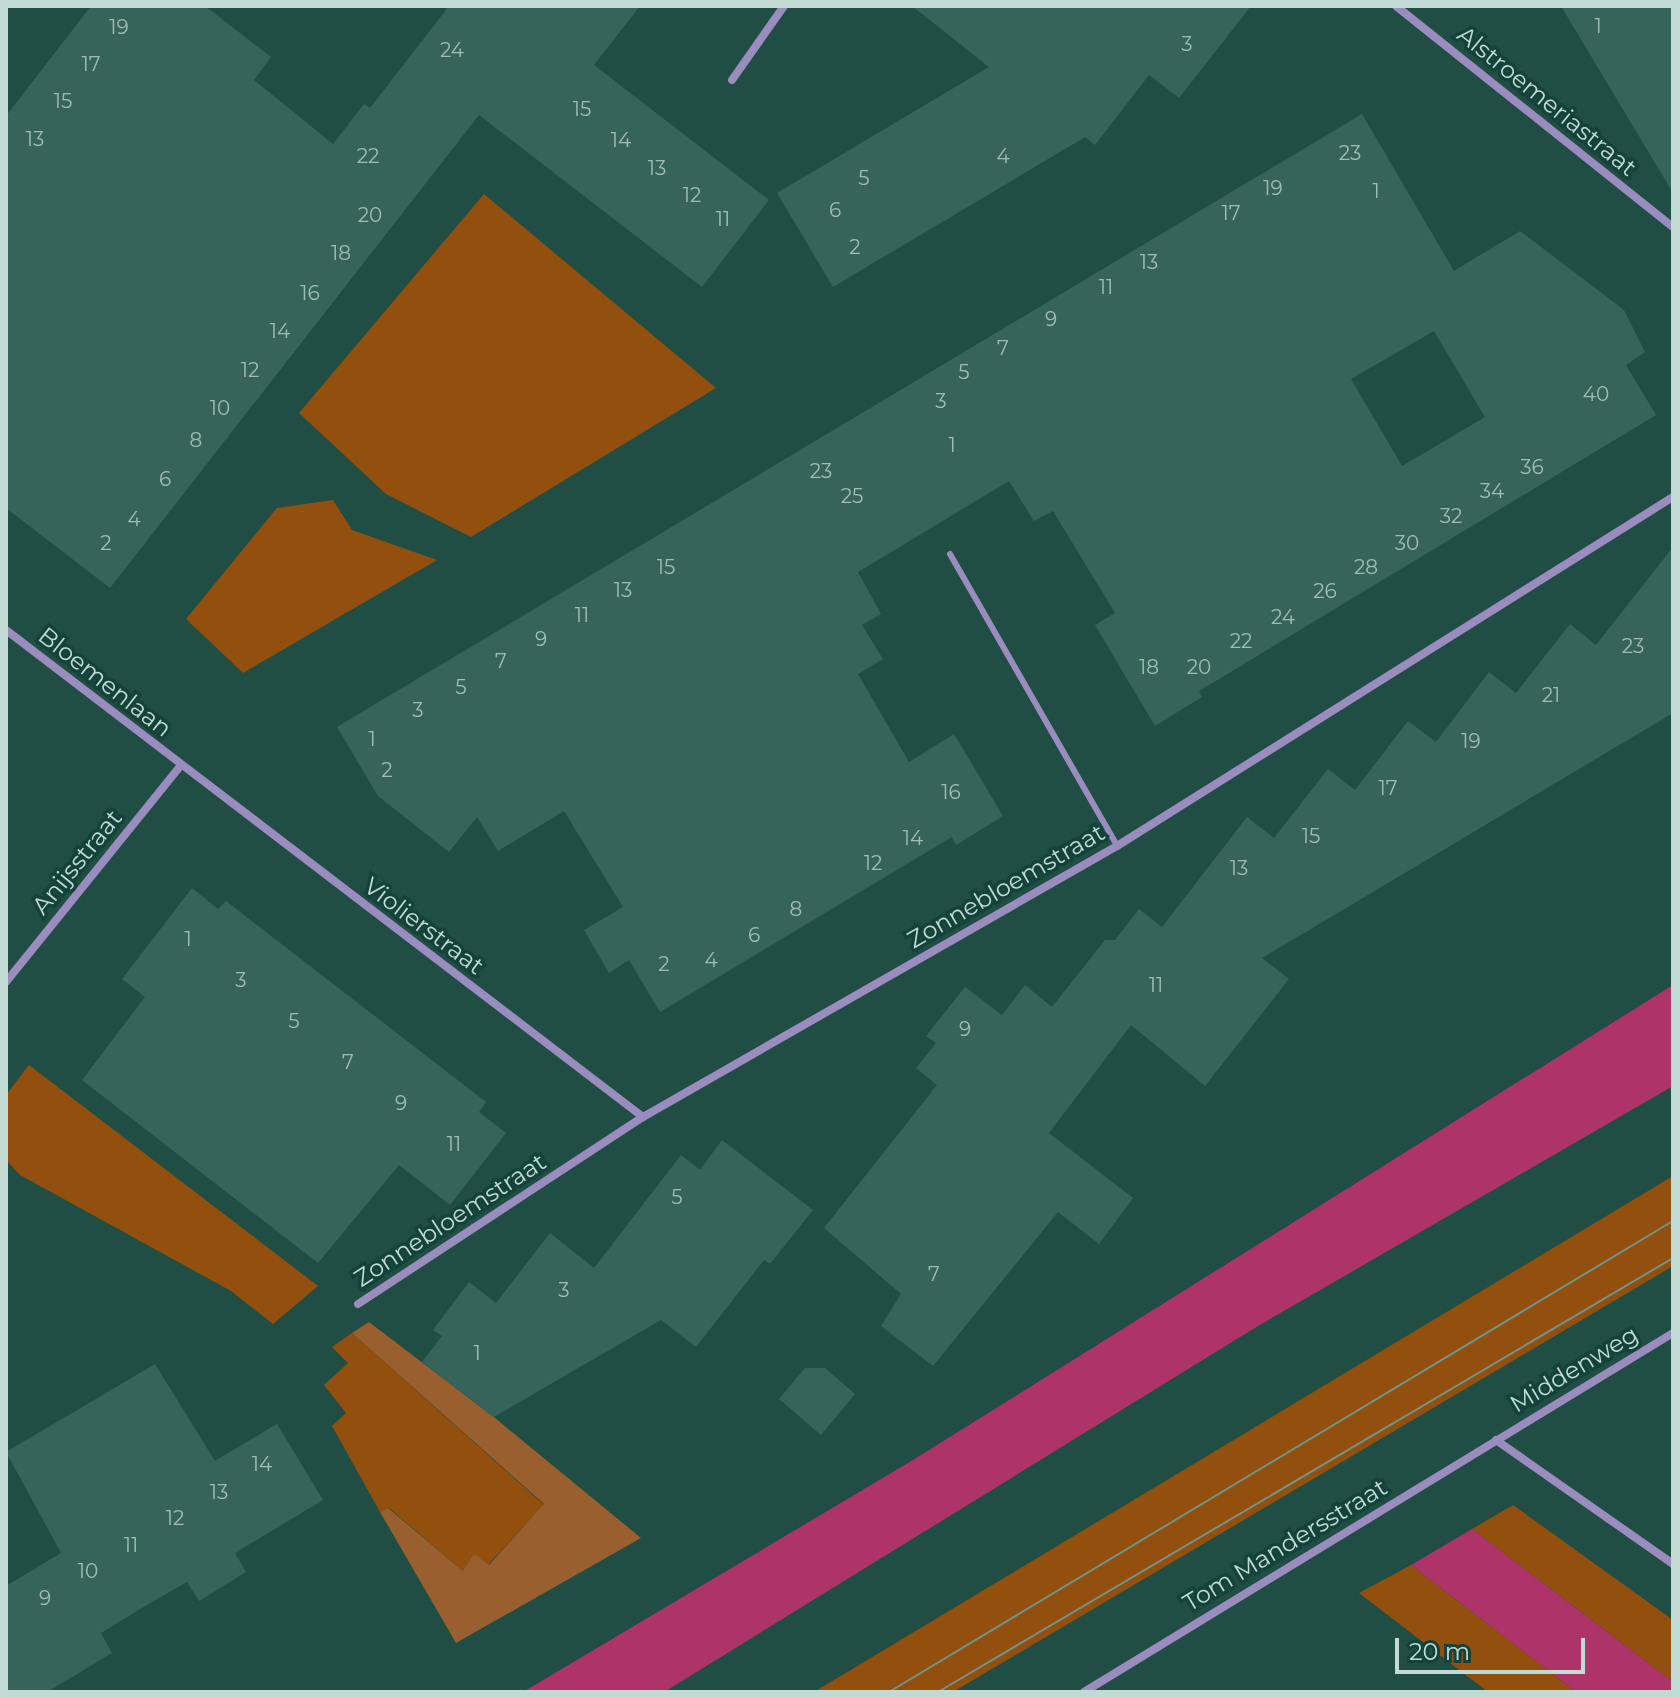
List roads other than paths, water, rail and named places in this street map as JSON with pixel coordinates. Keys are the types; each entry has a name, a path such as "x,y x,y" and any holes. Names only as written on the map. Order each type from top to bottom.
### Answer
{"street":[{"path":"732,80 784,6"},
{"name":"Alstroemeriastraat","path":"1396,6 1673,227"},
{"name":"Zonnebloemstraat","path":"358,1304 643,1117 1117,846 1673,497"},
{"name":"Bloemenlaan","path":"6,630 180,766"},
{"name":"Anijsstraat","path":"6,982 180,766"},
{"name":"Violierstraat","path":"180,766 643,1117"},
{"name":"Middenweg","path":"1496,1440 1673,1333"},
{"path":"1496,1440 1673,1564"},
{"name":"Tom Mandersstraat","path":"1084,1692 1496,1440"},
{"path":"1096,1685 1104,1692"}],"lane":[{"path":"950,554 1117,846"}],"tram line":[{"path":"889,1692 1673,1221"},
{"path":"938,1692 1673,1258"}]}
